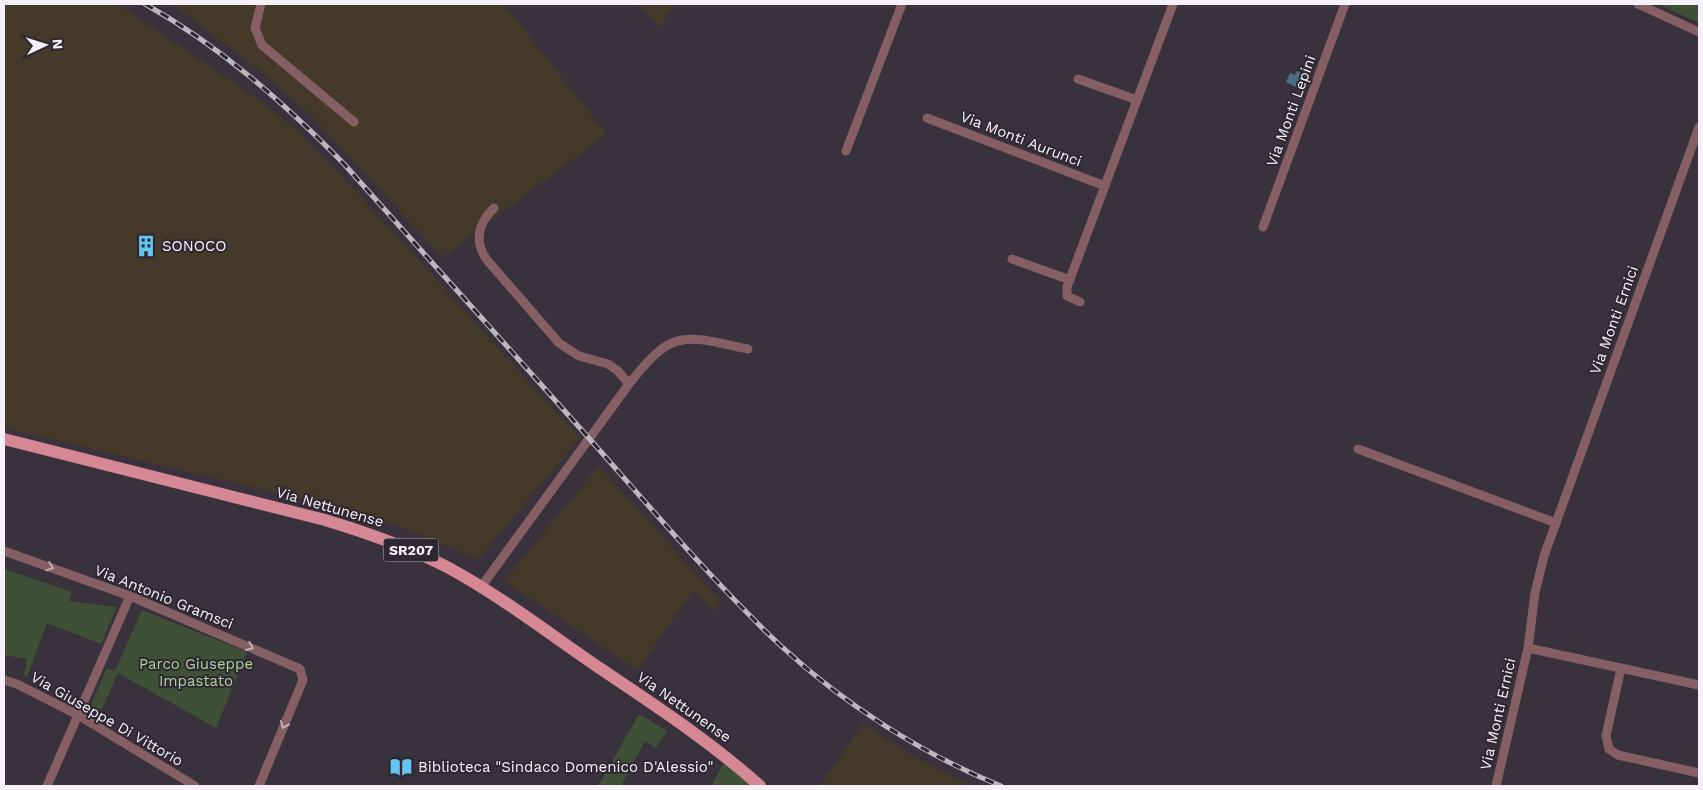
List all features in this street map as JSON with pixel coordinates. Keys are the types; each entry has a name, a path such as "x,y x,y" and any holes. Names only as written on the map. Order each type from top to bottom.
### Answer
{"main road":[{"name":"Via Nettunense","path":"4,439 364,532 418,553 480,587 687,727 760,786"}],"street":[{"path":"261,4 255,23 259,41 354,122"},
{"path":"846,151 902,4"},
{"path":"1080,302 1067,294 1070,280 1173,4"},
{"name":"Via Monti Lepini","path":"1263,227 1346,4"},
{"path":"1638,4 1699,32"},
{"path":"1078,79 1137,100"},
{"name":"Via Monti Aurunci","path":"927,118 1105,186"},
{"name":"Via Monti Ernici","path":"1496,786 1528,648 1537,584 1556,523 1699,127"},
{"path":"494,208 484,220 480,229 479,241 484,256 560,343 578,356 608,364 618,371 629,384"},
{"path":"1012,259 1070,280"},
{"path":"480,587 629,384 657,351 679,340 705,340 748,350"},
{"path":"1358,449 1556,523"},
{"name":"Via Antonio Gramsci","path":"4,551 130,596 298,667 303,674 303,680 258,786"},
{"path":"47,786 130,596"},
{"name":"Via Monti Ernici","path":"1528,648 1699,685"},
{"path":"1621,668 1606,736 1609,749 1618,755 1699,773"},
{"name":"Via Giuseppe Di Vittorio","path":"4,680 23,686 78,715 195,786"}],"shaded area":[{"path":"4,4 117,4 258,99 299,132 352,187 580,438 478,560 442,543 366,514 4,428"},
{"path":"173,4 504,4 606,134 442,257 312,116 255,67"},
{"path":"638,4 675,4 660,27"},
{"path":"599,466 721,602 713,611 693,590 638,670 504,581"},
{"path":"863,724 910,754 972,786 820,786"}],"green space":[{"path":"1658,4 1699,4 1699,23"},
{"path":"4,569 72,592 69,601 117,607 101,644 47,623 27,677 24,676 27,659 4,655"},
{"name":"Parco Giuseppe Impastato","path":"142,610 247,652 216,728 118,673 100,713 90,707 107,668 115,671"},
{"path":"639,714 667,731 656,748 645,741 621,786 598,786"},
{"path":"725,760 753,786 713,786"}],"water":[{"path":"1297,71 1310,77 1304,91 1286,82 1290,73 1295,75"}],"railway":[{"path":"145,4 199,38 250,77 298,119 344,164 678,539 728,594 781,646 831,688 885,726 942,759 1001,786"}],"place":[{"name":"SONOCO","path":"146,246"},
{"name":"Biblioteca \"Sindaco Domenico D'Alessio\"","path":"401,767"}]}
